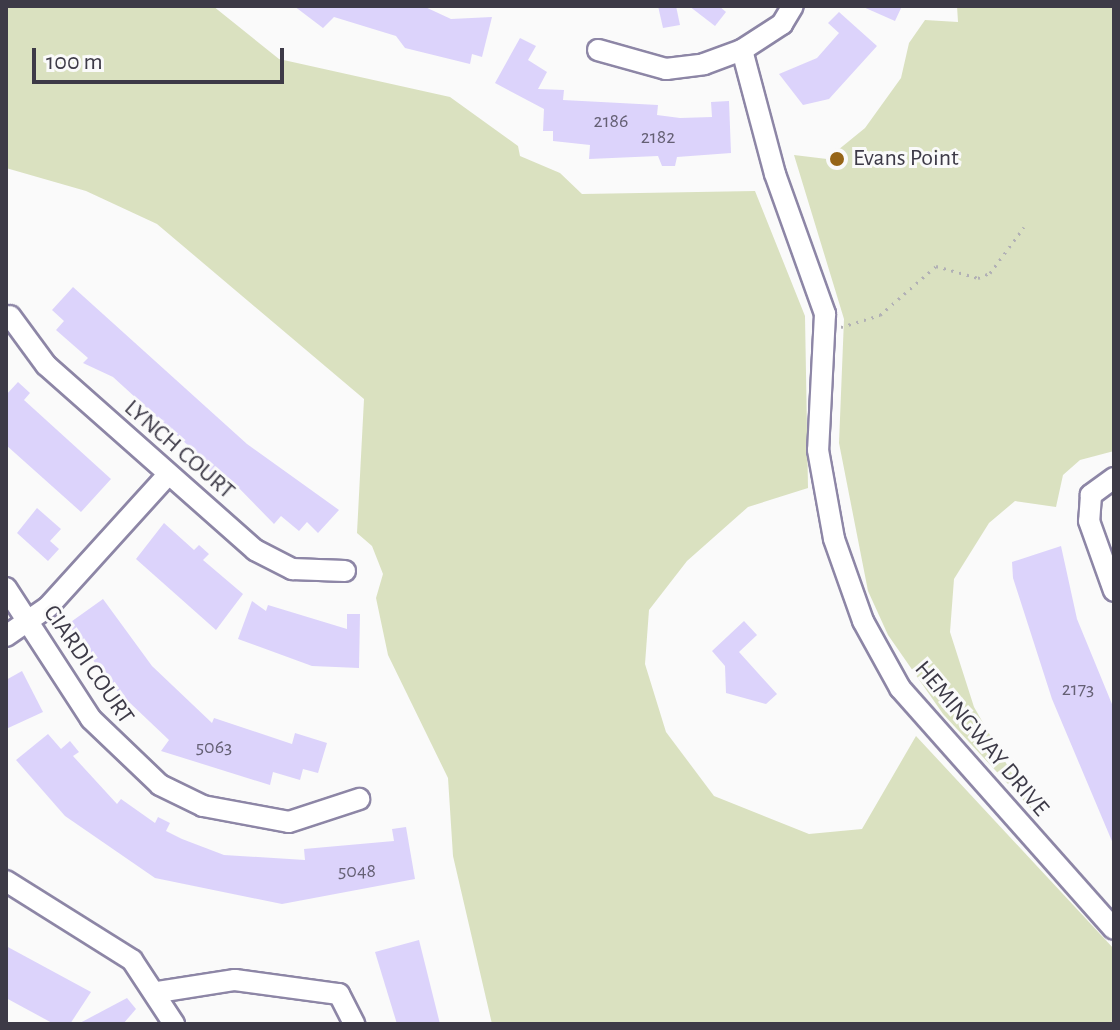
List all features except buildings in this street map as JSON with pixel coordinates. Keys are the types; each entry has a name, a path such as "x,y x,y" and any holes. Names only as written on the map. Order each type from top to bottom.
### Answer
{"street":[{"path":"598,50 666,69 742,50 782,24 793,6"},
{"name":"HEMINGWAY DRIVE","path":"742,50 775,174 825,314 818,450 834,539 863,621 900,688 1114,929"},
{"name":"LYNCH COURT","path":"10,316 46,365 166,477 255,550 292,569 345,571"},
{"path":"6,636 27,625 166,477"},
{"path":"1114,478 1091,495 1089,521 1114,591"},
{"name":"CIARDI COURT","path":"6,588 27,625 91,719 160,785 203,806 289,822 359,799"},
{"path":"6,881 132,960 158,992 174,1024"},
{"path":"158,992 235,980 339,994 354,1024"}],"path":[{"path":"841,327 880,315 936,266 978,278 990,273 1024,227"}],"green space":[{"path":"6,6 213,6 279,59 450,97 518,146 520,156 560,173 582,194 755,191 805,316 808,488 748,507 687,561 649,610 645,664 666,732 714,796 809,834 862,829 916,736 1114,949 1114,1024 492,1024 453,856 448,778 388,655 376,598 383,574 372,546 357,533 364,399 157,224 86,191 6,168"},
{"path":"957,6 1114,6 1114,451 1080,460 1063,475 1056,507 1015,501 989,523 954,579 950,632 974,707 1034,812 943,714 888,635 868,591 839,443 844,319 794,155 827,159 865,128 901,78 909,43 925,20 958,22"}],"place":[{"name":"Evans Point","path":"837,159"}]}
